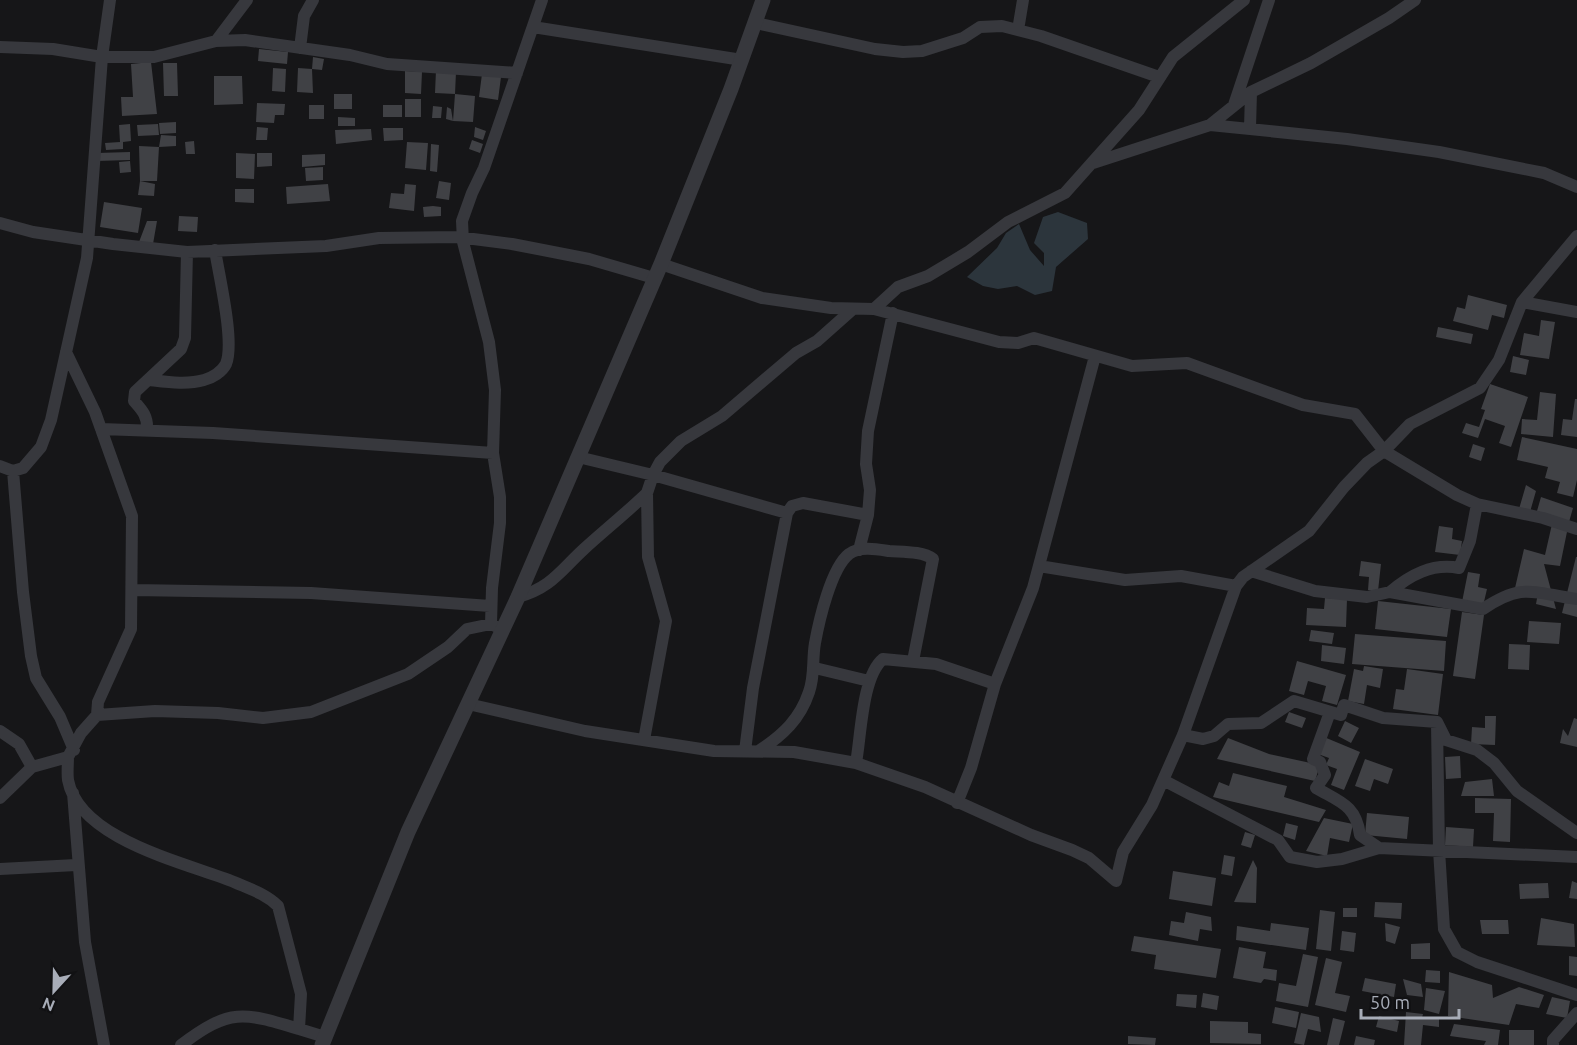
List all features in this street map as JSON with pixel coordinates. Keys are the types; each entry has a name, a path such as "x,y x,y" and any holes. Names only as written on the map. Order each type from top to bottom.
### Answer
{"street":[{"path":"71,753 60,717 36,678 5,470 23,468 48,434 84,275 89,240 89,211 102,57 110,0"},
{"path":"216,41 247,0"},
{"path":"300,48 304,16 313,0"},
{"path":"497,627 490,606 500,523 500,497 493,453 495,390 491,358 462,238 462,221 484,168 542,0"},
{"path":"181,1045 218,1020 236,1016 256,1016 299,1029 323,1041 408,832 468,704 497,627 518,597 661,264 742,60 763,0"},
{"path":"1018,30 1023,0"},
{"path":"874,309 898,287 928,276 968,252 1008,222 1065,194 1139,110 1173,57 1244,0"},
{"path":"1234,105 1269,0"},
{"path":"1093,163 1210,125 1251,92 1311,63 1389,18 1415,0"},
{"path":"756,23 875,50 903,52 922,51 954,41 980,27 1002,26 1159,77"},
{"path":"534,27 742,60"},
{"path":"0,47 53,49 102,57 154,57 216,41 245,40 398,65 517,73"},
{"path":"1250,128 1251,92"},
{"path":"1210,125 1439,152 1544,173 1577,187"},
{"path":"0,223 33,232 187,252 326,246 379,238 462,238 589,259 654,278"},
{"path":"468,704 585,731 714,751 794,752 856,764 925,787 957,803 1089,858 1116,881 1123,852 1163,780 1184,735 1236,586 1251,571 1309,531 1344,487 1410,424 1480,388 1499,360 1522,302 1577,236"},
{"path":"149,380 190,383 206,380 221,371 226,363 228,339 215,250"},
{"path":"147,430 144,412 134,401 135,392 140,384 149,380 181,349 185,338 187,252"},
{"path":"661,264 762,298 853,309 874,309 990,340 1018,343 1034,338 1131,366 1186,363 1303,405 1323,410 1347,411 1359,417 1384,451 1409,468 1477,504 1543,518 1577,529"},
{"path":"1522,302 1577,312"},
{"path":"644,740 666,621 648,557 647,493 653,475 660,462 681,441 722,416 796,353 817,341 853,309"},
{"path":"859,550 868,515 870,490 866,464 868,432 893,313"},
{"path":"66,352 101,429 132,516 133,590 128,642 98,702 97,715 81,733 71,753 68,780 85,811 110,832 148,852 258,892 278,906 301,994 299,1029"},
{"path":"957,803 971,768 995,684 1039,566 1095,356"},
{"path":"101,429 147,430 493,453"},
{"path":"578,457 653,475 787,513"},
{"path":"518,597 537,592 555,580 583,550 647,493"},
{"path":"745,750 755,677 787,513 792,506 803,503 868,515"},
{"path":"1390,592 1408,576 1446,566 1459,568 1470,541 1477,504"},
{"path":"760,750 777,739 794,722 809,693 815,668 815,644 834,577 838,566 849,554 859,550 907,553 933,559 934,564 913,661"},
{"path":"1039,566 1125,580 1181,576 1236,586"},
{"path":"1251,571 1315,591 1367,597 1390,592 1483,609 1500,597 1523,590 1577,599"},
{"path":"133,590 312,593 490,606"},
{"path":"97,715 154,711 218,713 263,718 311,712 408,674 440,653 466,629 497,627"},
{"path":"856,764 869,681 872,672 883,659 936,664 995,684"},
{"path":"815,668 869,681"},
{"path":"1184,735 1203,739 1214,736 1228,724 1261,723 1294,701 1311,704 1341,715 1344,705 1383,718 1437,722"},
{"path":"1330,712 1313,759 1320,762 1325,775 1316,788 1351,808 1358,820 1360,835 1379,848"},
{"path":"1437,722 1446,740 1477,750 1494,764 1517,791 1577,832"},
{"path":"1437,722 1439,850 1444,929 1456,952 1477,962 1577,995"},
{"path":"0,731 19,744 32,767"},
{"path":"0,798 32,767 71,753"},
{"path":"1163,780 1278,840 1290,857 1317,862 1342,859 1379,848 1577,857"},
{"path":"73,792 76,865 85,942 104,1045"},
{"path":"0,870 76,865"},
{"path":"1553,1045 1553,1040 1577,1013"}],"shaded area":[{"path":"1058,212 1087,223 1088,239 1056,267 1052,291 1035,295 1017,286 998,289 983,286 967,277 997,248 1006,233 1019,224 1030,250 1044,266 1044,253 1034,243 1043,217"}],"building":[{"path":"259,49 288,52 287,64 258,61"},
{"path":"313,57 324,59 322,70 312,69"},
{"path":"151,62 157,114 122,116 121,97 133,97 131,64"},
{"path":"163,63 177,63 178,96 164,96"},
{"path":"273,68 286,69 285,92 272,91"},
{"path":"298,68 312,69 313,93 297,92"},
{"path":"436,70 456,72 455,94 435,93"},
{"path":"405,71 422,72 421,94 405,93"},
{"path":"482,74 501,77 498,100 479,97"},
{"path":"214,76 242,76 243,104 214,105"},
{"path":"334,94 352,94 352,109 334,109"},
{"path":"455,94 475,96 473,122 453,121"},
{"path":"405,99 421,99 421,117 405,117"},
{"path":"257,103 285,104 284,115 275,115 274,123 256,122"},
{"path":"309,105 324,105 324,119 309,119"},
{"path":"383,105 402,105 402,117 383,117"},
{"path":"433,106 442,107 441,118 432,118"},
{"path":"447,107 451,109 453,121 446,119"},
{"path":"338,117 355,118 355,126 338,126"},
{"path":"176,122 176,133 160,134 159,123"},
{"path":"130,124 131,141 123,142 123,149 106,150 105,143 120,142 119,125"},
{"path":"158,124 159,135 138,136 137,125"},
{"path":"257,127 268,128 267,140 256,140"},
{"path":"475,127 486,131 483,140 474,137"},
{"path":"383,128 403,128 403,140 384,141"},
{"path":"371,129 372,140 336,144 335,130"},
{"path":"161,135 176,136 176,146 159,147"},
{"path":"472,140 483,144 480,153 469,149"},
{"path":"194,141 195,154 186,154 185,142"},
{"path":"407,142 428,143 426,170 405,168"},
{"path":"431,144 439,145 437,172 430,171"},
{"path":"139,146 159,147 157,181 140,181"},
{"path":"130,152 130,160 96,161 97,153"},
{"path":"236,153 255,154 254,179 236,178"},
{"path":"257,153 272,153 272,166 257,167"},
{"path":"325,154 325,165 302,167 302,155"},
{"path":"130,161 131,172 120,173 119,162"},
{"path":"323,167 323,180 306,181 305,168"},
{"path":"140,181 155,184 154,196 138,195"},
{"path":"439,181 451,183 449,200 436,198"},
{"path":"328,184 330,201 287,204 286,187"},
{"path":"405,184 416,185 414,211 389,208 391,193 404,194"},
{"path":"235,189 254,189 254,203 235,202"},
{"path":"104,202 142,208 138,233 100,227"},
{"path":"423,207 441,207 441,216 424,217"},
{"path":"179,216 198,217 197,232 178,231"},
{"path":"147,221 157,221 153,244 139,242"},
{"path":"1468,295 1507,305 1504,318 1492,315 1488,330 1453,321 1457,307 1465,309"},
{"path":"1541,320 1555,322 1549,359 1520,355 1524,333 1539,336"},
{"path":"1438,327 1473,334 1471,344 1436,337"},
{"path":"1513,356 1529,360 1526,375 1510,372"},
{"path":"1490,384 1528,397 1511,447 1499,443 1505,426 1485,419 1478,438 1462,433 1466,423 1479,427 1485,410 1481,409"},
{"path":"1540,392 1556,394 1553,437 1521,434 1522,419 1537,420"},
{"path":"1575,399 1577,399 1577,437 1561,435 1563,419 1572,420"},
{"path":"1522,437 1577,449 1577,480 1573,497 1557,493 1560,482 1545,478 1548,467 1517,460"},
{"path":"1473,444 1485,448 1481,461 1469,457"},
{"path":"1526,485 1536,491 1530,512 1519,509"},
{"path":"1541,497 1573,508 1569,522 1537,511"},
{"path":"1552,524 1568,527 1560,566 1544,564 1556,609 1536,604 1538,593 1515,588 1524,549 1545,555"},
{"path":"1439,526 1453,528 1452,539 1462,541 1460,555 1435,552"},
{"path":"1577,557 1577,617 1562,613"},
{"path":"1361,561 1381,564 1378,591 1368,590 1369,577 1359,576"},
{"path":"1468,572 1480,574 1478,587 1487,589 1483,606 1462,602"},
{"path":"1325,598 1347,599 1346,627 1306,625 1307,608 1324,609"},
{"path":"1378,601 1451,609 1447,637 1375,629"},
{"path":"1462,612 1484,615 1475,679 1453,676"},
{"path":"1529,621 1561,623 1559,644 1527,642"},
{"path":"1311,630 1334,633 1332,644 1309,641"},
{"path":"1355,634 1446,641 1444,671 1352,664"},
{"path":"1509,644 1530,645 1529,670 1508,669"},
{"path":"1322,645 1346,648 1344,664 1321,661"},
{"path":"1297,661 1346,675 1337,705 1322,701 1326,686 1308,681 1304,695 1289,691"},
{"path":"1364,666 1383,669 1380,688 1367,685 1364,704 1348,701 1354,669 1363,671"},
{"path":"1407,669 1443,674 1438,715 1393,709 1396,689 1404,690"},
{"path":"1289,712 1306,718 1302,728 1285,722"},
{"path":"1485,716 1496,716 1495,745 1471,744 1472,727 1485,728"},
{"path":"1574,718 1577,719 1577,747 1560,743 1563,729 1568,736"},
{"path":"1345,721 1359,728 1351,743 1338,736"},
{"path":"1324,737 1360,752 1344,790 1331,785 1337,769 1326,765 1329,758 1318,754"},
{"path":"1228,738 1269,754 1320,765 1315,781 1217,759"},
{"path":"1460,756 1461,778 1446,779 1445,757"},
{"path":"1365,759 1393,769 1388,784 1374,779 1370,791 1355,786"},
{"path":"1233,773 1287,786 1284,797 1326,810 1319,822 1213,797 1219,782 1229,786"},
{"path":"1492,779 1494,796 1461,796 1465,782"},
{"path":"1475,798 1511,799 1510,842 1493,841 1494,813 1475,813"},
{"path":"1367,813 1409,817 1407,839 1365,835"},
{"path":"1324,818 1353,824 1349,842 1330,838 1327,856 1306,851"},
{"path":"1286,823 1298,826 1295,840 1283,836"},
{"path":"1446,827 1474,829 1473,847 1445,845"},
{"path":"1245,832 1255,835 1251,848 1241,845"},
{"path":"1224,855 1235,857 1232,876 1221,874"},
{"path":"1253,860 1257,868 1256,903 1234,902"},
{"path":"1173,871 1216,878 1212,906 1169,899"},
{"path":"1572,881 1577,883 1577,899 1569,898"},
{"path":"1548,883 1549,898 1520,899 1519,884"},
{"path":"1375,902 1402,903 1401,919 1374,917"},
{"path":"1343,908 1357,908 1357,917 1343,917"},
{"path":"1320,910 1335,912 1331,951 1316,949"},
{"path":"1186,912 1211,917 1212,931 1200,929 1198,941 1169,935 1171,921 1184,923"},
{"path":"1541,918 1574,924 1575,947 1537,945"},
{"path":"1480,920 1508,920 1509,934 1482,934"},
{"path":"1271,923 1309,928 1306,950 1236,940 1237,926 1270,931"},
{"path":"1385,923 1400,927 1395,944 1386,941"},
{"path":"1342,931 1356,933 1354,952 1340,950"},
{"path":"1134,936 1221,949 1216,978 1154,969 1156,955 1131,951"},
{"path":"1430,943 1430,959 1411,959 1411,944"},
{"path":"1239,947 1266,952 1263,968 1277,970 1276,981 1264,979 1261,983 1233,978"},
{"path":"1303,954 1318,957 1308,1007 1276,1001 1279,983 1296,986"},
{"path":"1569,956 1577,957 1577,976 1569,975"},
{"path":"1326,958 1342,962 1335,993 1350,996 1346,1012 1315,1005"},
{"path":"1426,970 1440,971 1440,983 1425,982"},
{"path":"1449,972 1492,985 1493,998 1519,987 1544,995 1539,1008 1516,1004 1509,1025 1448,1016"},
{"path":"1365,978 1396,984 1394,997 1362,991"},
{"path":"1403,979 1421,984 1423,997 1407,995"},
{"path":"1426,988 1445,991 1439,1014 1424,1010"},
{"path":"1203,993 1219,996 1217,1010 1201,1007"},
{"path":"1177,994 1197,995 1196,1008 1176,1006"},
{"path":"1552,997 1570,1001 1567,1018 1546,1014"},
{"path":"1275,1007 1299,1012 1296,1028 1272,1023"},
{"path":"1406,1012 1423,1014 1422,1018 1439,1018 1439,1027 1423,1025 1421,1045 1404,1045"},
{"path":"1301,1013 1319,1017 1321,1032 1308,1029 1304,1045 1294,1043"},
{"path":"1379,1016 1399,1021 1397,1032 1376,1027"},
{"path":"1333,1018 1345,1021 1339,1045 1327,1045"},
{"path":"1210,1021 1248,1022 1248,1033 1261,1034 1261,1044 1210,1043"},
{"path":"1454,1024 1500,1030 1498,1045 1484,1045 1486,1041 1450,1036"},
{"path":"1509,1030 1534,1030 1534,1045 1509,1045"},
{"path":"1128,1036 1156,1038 1155,1045 1128,1044"},
{"path":"1356,1036 1375,1040 1374,1045 1354,1045"}]}
